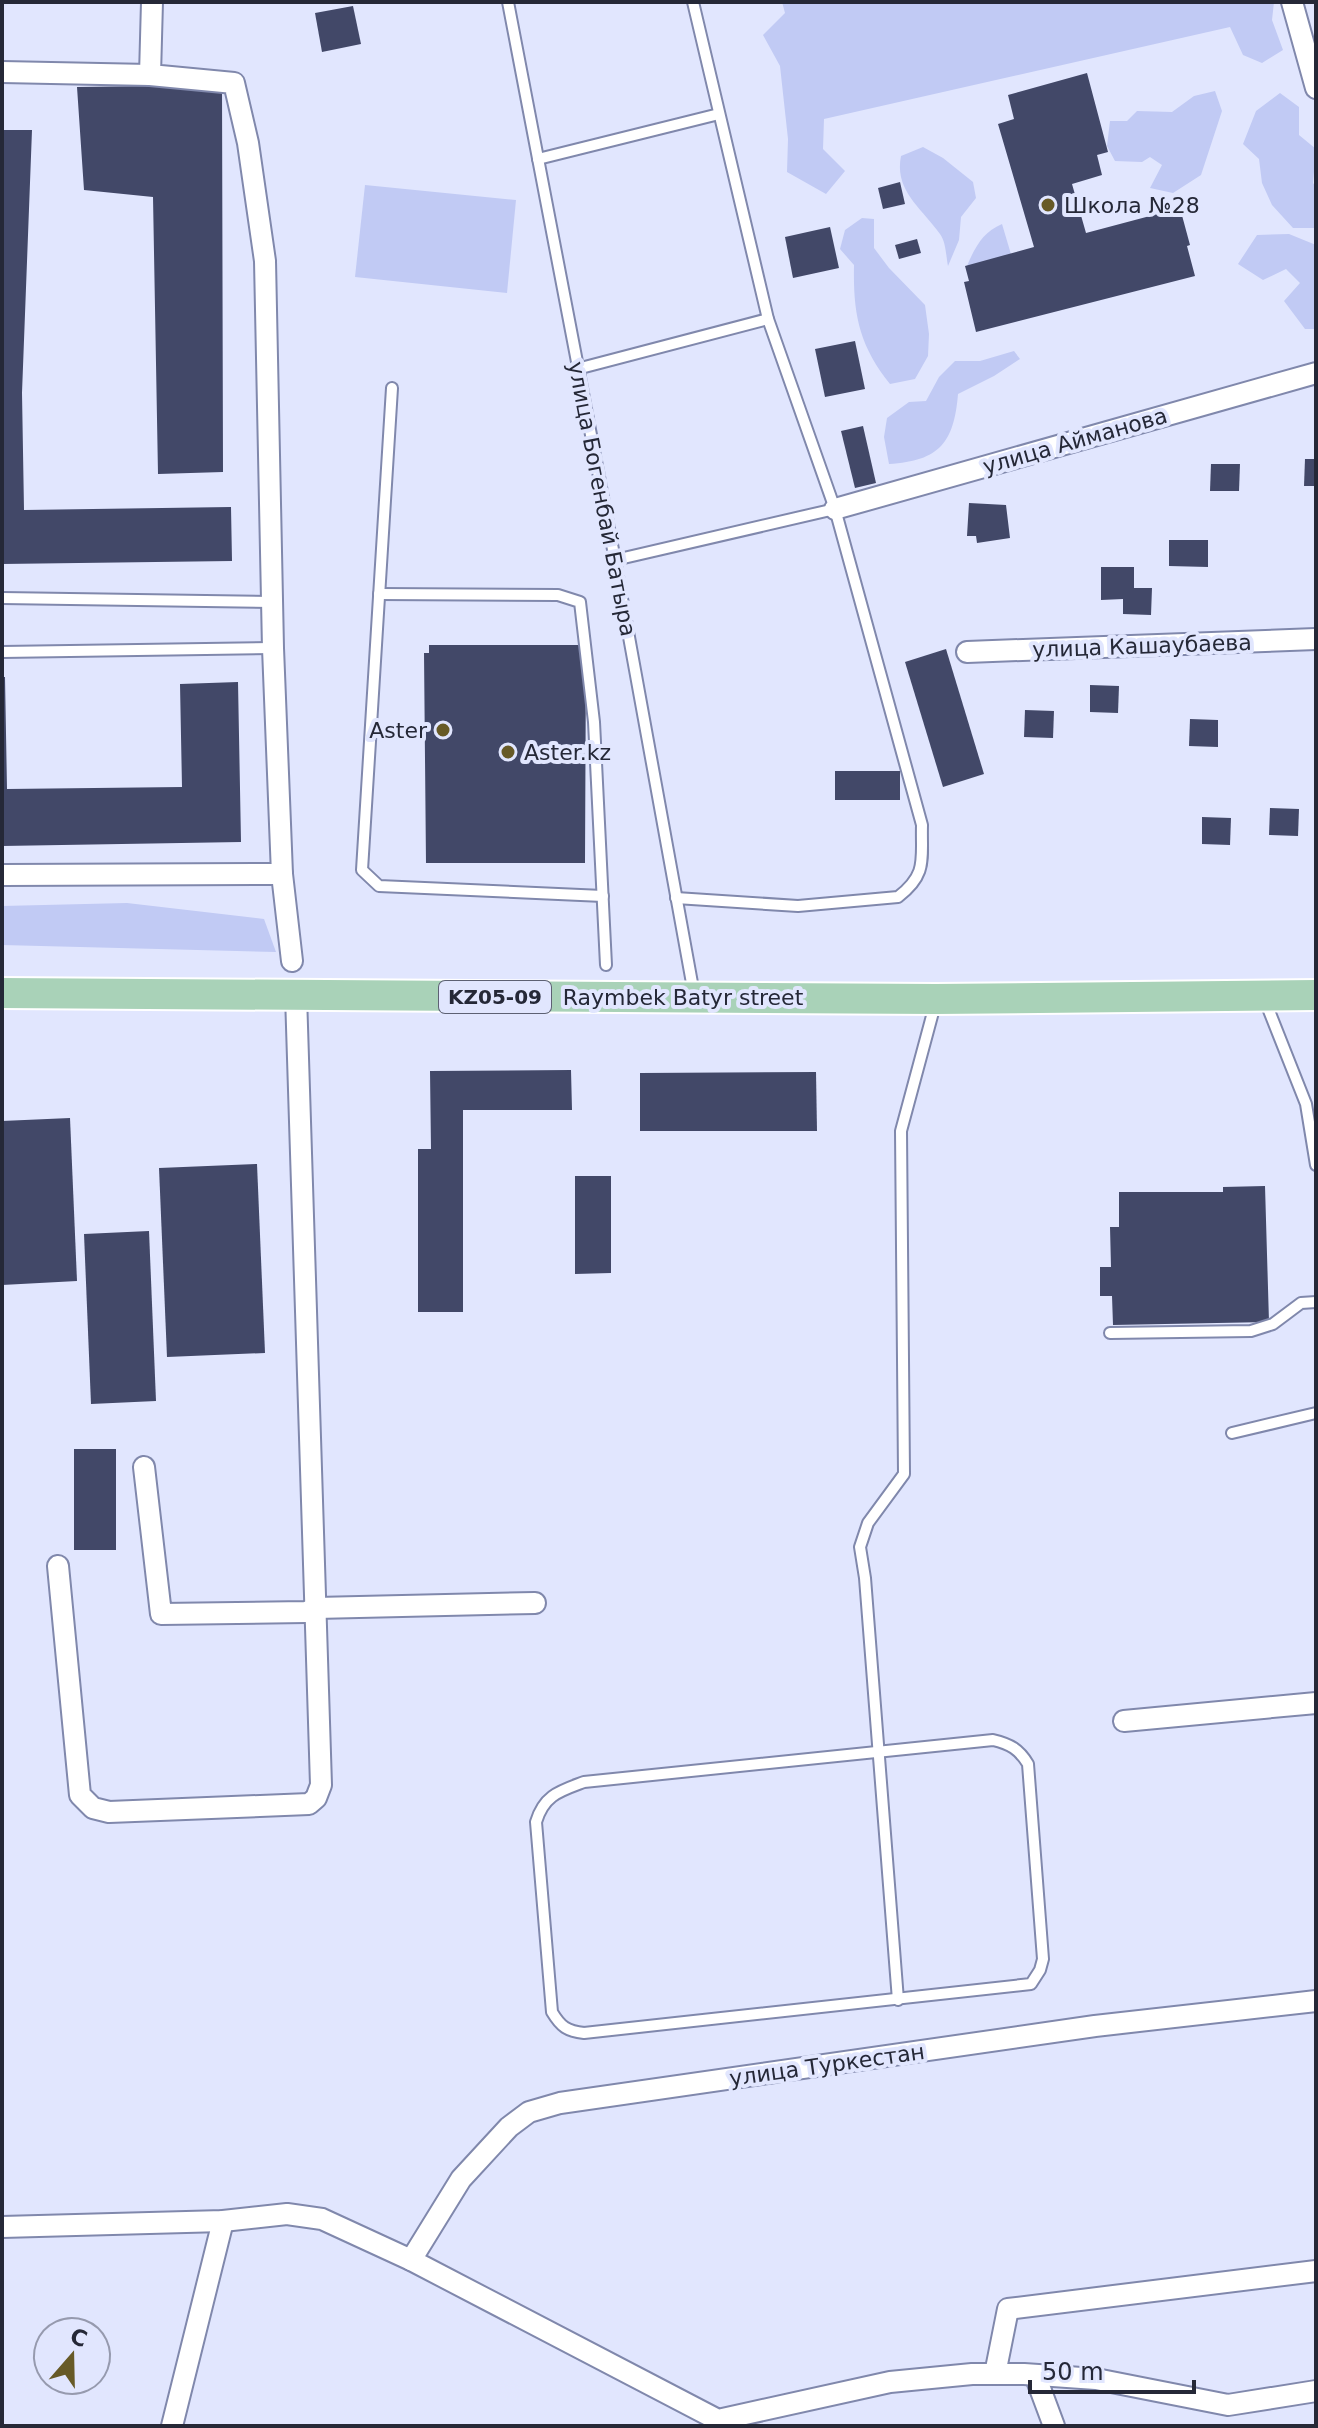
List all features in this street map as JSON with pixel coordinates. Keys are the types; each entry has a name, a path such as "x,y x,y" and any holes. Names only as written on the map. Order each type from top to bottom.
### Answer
{"main road":[{"name":"Raymbek Batyr street","path":"2,993 936,999 1316,995"}],"street":[{"path":"150,75 152,2"},
{"path":"1292,2 1312,56 1316,88"},
{"path":"2,72 150,75 234,83 248,143 265,261 273,648 282,874 292,961"},
{"name":"улица Айманова","path":"835,509 1316,373"},
{"name":"улица Кашаубаева","path":"967,652 1316,639"},
{"path":"2,875 282,874"},
{"path":"58,1566 80,1795 93,1808 109,1812 309,1804 316,1798 321,1785 296,995"},
{"path":"144,1467 161,1614 535,1603"},
{"path":"1124,1721 1316,1703"},
{"name":"улица Туркестан","path":"411,2260 461,2179 509,2127 529,2112 539,2109 576,2101 1079,2029 1316,2001"},
{"path":"2,2227 223,2221 287,2214 322,2219 411,2260 718,2423 890,2382 995,2374 1096,2379 1228,2405 1316,2391"},
{"path":"172,2426 223,2221"},
{"path":"995,2374 1008,2309 1316,2271"},
{"path":"1035,2375 1054,2426"}],"lane":[{"name":"улица Богенбай Батыра","path":"508,2 615,560 694,996"},
{"path":"676,898 798,906 898,897 910,888 921,872 922,825 835,509 768,319 693,2"},
{"path":"538,159 719,114"},
{"path":"577,369 768,319"},
{"path":"392,388 362,870 379,886 603,896"},
{"path":"615,560 835,509"},
{"path":"379,594 558,595 580,602 594,722 606,965"},
{"path":"2,598 272,602"},
{"path":"2,652 273,648"},
{"path":"1263,997 1306,1104 1316,1165"},
{"path":"898,2000 860,1547 868,1523 904,1474 901,1131 936,999"},
{"path":"1110,1333 1251,1331 1273,1324 1301,1303 1316,1302"},
{"path":"1232,1433 1316,1413"},
{"path":"993,1740 1007,1743 1021,1752 1028,1764 1043,1959 1031,1984 584,2033 569,2032 559,2024 552,2012 536,1822 540,1807 551,1795 584,1782 879,1754 993,1740"}],"shaded area":[{"path":"782,2 1274,2 1272,20 1283,50 1262,63 1243,55 1230,27 824,119 823,149 845,171 826,194 787,172 788,139 780,66 763,35 785,13"},
{"path":"1215,91 1222,111 1201,175 1173,193 1150,188 1162,165 1150,157 1142,162 1115,161 1107,146 1110,121 1127,121 1137,111 1172,112 1194,96"},
{"path":"1280,93 1299,107 1299,135 1316,149 1313,183 1316,187 1316,228 1293,228 1272,205 1262,183 1259,159 1243,144 1256,111"},
{"path":"923,147 943,158 973,182 976,198 961,217 959,240 948,266 942,237 911,198 902,179 901,156"},
{"path":"365,185 516,200 507,293 355,277"},
{"path":"862,218 874,219 874,248 925,305 928,356 915,379 890,384 871,356 860,328 854,265 840,249 845,230"},
{"path":"1002,224 1013,261 967,266 980,241"},
{"path":"1289,234 1316,245 1316,329 1305,329 1284,301 1300,283 1286,269 1263,280 1238,264 1257,235"},
{"path":"1014,351 1020,359 958,394 953,425 941,446 921,459 889,464 884,437 887,418 909,402 926,401 939,377 955,361 980,361"},
{"path":"127,903 264,919 276,952 2,945 2,906"}],"building":[{"path":"353,6 361,44 322,52 315,13"},
{"name":"Школа №28","path":"1087,73 1108,152 1097,155 1102,175 1072,184 1086,233 1180,208 1195,276 976,332 964,282 969,281 965,266 1034,247 998,124 1014,119 1008,95"},
{"path":"222,85 223,472 158,474 153,197 84,190 77,87"},
{"path":"2,130 32,130 22,393 24,510 231,507 232,561 2,564"},
{"path":"900,182 905,204 883,209 878,188"},
{"path":"830,227 839,268 793,278 785,237"},
{"path":"917,239 921,253 899,259 895,245"},
{"path":"855,341 865,389 825,397 815,349"},
{"path":"863,426 876,483 855,488 841,431"},
{"path":"1305,459 1316,459 1316,486 1304,486"},
{"path":"1211,464 1240,464 1239,491 1210,491"},
{"path":"969,503 1006,505 1010,538 977,543 976,536 967,536"},
{"path":"1169,540 1208,540 1208,567 1169,566"},
{"path":"1101,567 1134,567 1134,588 1152,588 1151,615 1123,614 1123,599 1101,600"},
{"path":"429,645 586,645 585,863 426,863 424,653 429,653"},
{"path":"946,649 984,774 943,787 905,662"},
{"path":"2,677 5,677 7,789 182,787 180,684 238,682 241,842 2,846"},
{"path":"1090,685 1119,686 1118,713 1090,712"},
{"path":"1025,710 1054,711 1053,738 1024,737"},
{"path":"1190,719 1218,720 1218,747 1189,746"},
{"path":"835,771 900,771 900,800 835,800"},
{"path":"1270,808 1299,809 1298,836 1269,835"},
{"path":"1202,817 1231,818 1230,845 1202,844"},
{"path":"571,1070 572,1110 463,1110 463,1312 418,1312 418,1149 431,1149 430,1071"},
{"path":"816,1072 817,1131 640,1131 640,1073"},
{"path":"70,1118 77,1281 2,1285 2,1121"},
{"path":"257,1164 265,1353 167,1357 159,1168"},
{"path":"575,1176 611,1176 611,1273 575,1274"},
{"path":"1265,1186 1269,1322 1113,1325 1112,1296 1100,1296 1100,1267 1111,1267 1110,1227 1119,1227 1119,1192 1223,1192 1223,1187"},
{"path":"149,1231 156,1401 91,1404 84,1234"},
{"path":"74,1449 116,1449 116,1550 74,1550"}],"place":[{"name":"Школа №28","path":"1048,205"},
{"name":"Aster","path":"443,730"},
{"name":"Aster.kz","path":"508,752"}]}
